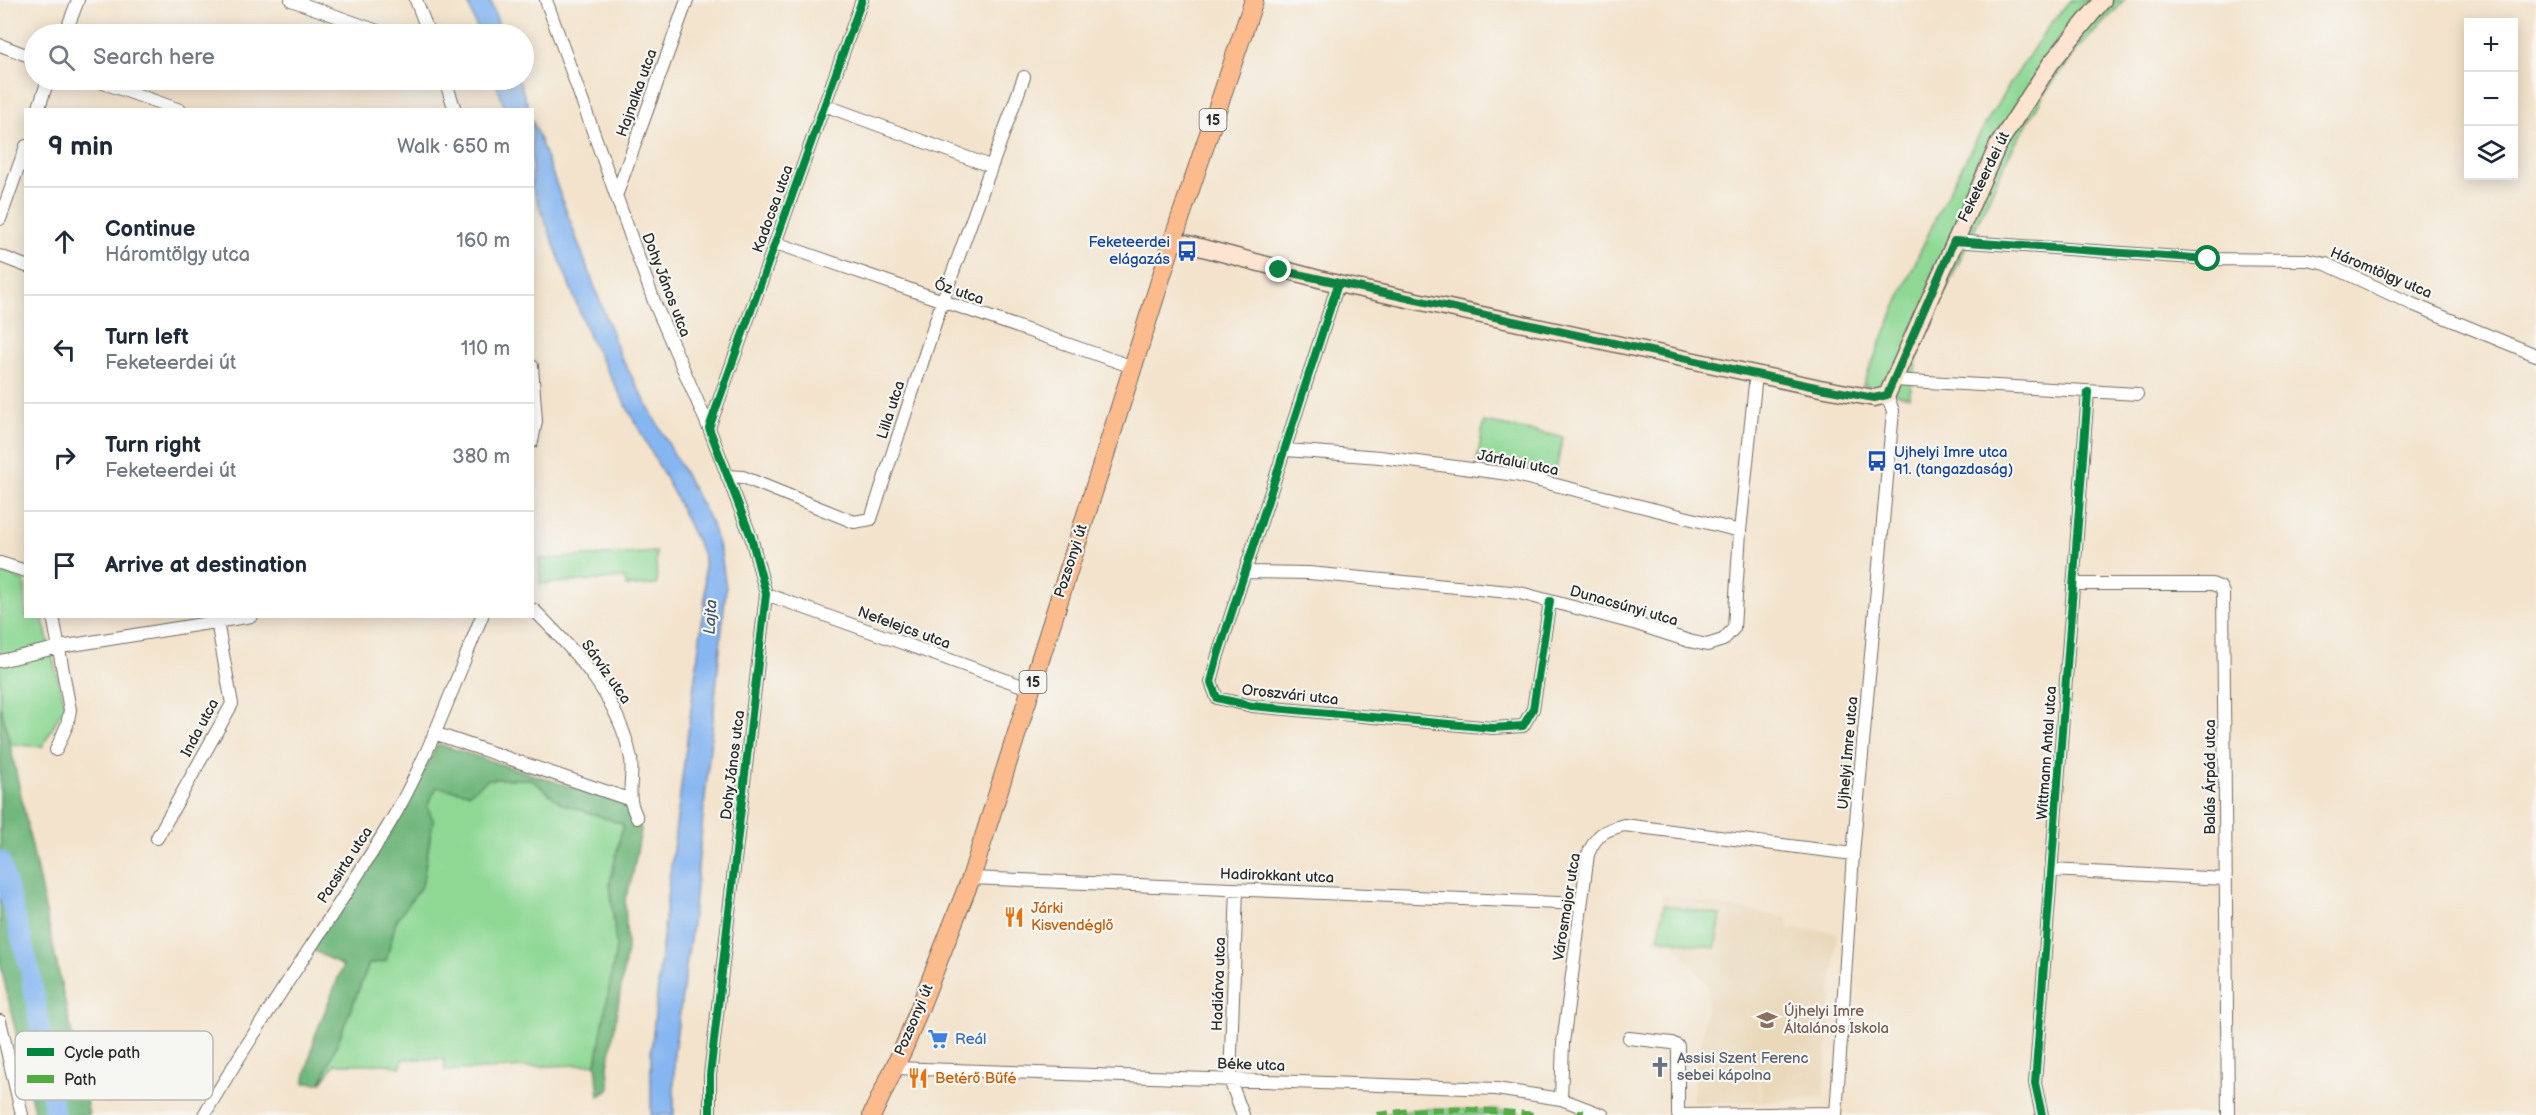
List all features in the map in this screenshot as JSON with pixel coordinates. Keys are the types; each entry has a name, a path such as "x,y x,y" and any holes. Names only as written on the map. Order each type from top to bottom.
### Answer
{"main road":[{"name":"Pozsonyi út","path":"872,1115 894,1068 971,878 1173,240 1253,0"},
{"name":"Feketeerdei út","path":"1890,387 1981,179 2016,115 2051,63 2103,0"},
{"path":"1173,240 1338,284 1756,374 1874,398 1890,387"}],"street":[{"path":"69,24 78,0"},
{"path":"291,0 358,24"},
{"path":"416,0 425,24"},
{"name":"Dohy János utca","path":"546,0 655,304 709,428 751,537 766,594 710,1075 710,1115"},
{"name":"Hajnalka utca","path":"616,196 687,0"},
{"name":"Kadocsa utca","path":"709,428 862,0"},
{"path":"0,45 24,54"},
{"name":"Lilla utca","path":"727,476 743,477 854,522 871,519 942,302 1024,77"},
{"path":"39,108 45,90"},
{"path":"123,90 174,108"},
{"path":"448,90 454,108"},
{"path":"824,105 990,166"},
{"path":"0,219 24,152"},
{"name":"Háromtölgy utca","path":"1954,241 2208,259 2307,260 2326,264 2412,304 2536,355"},
{"name":"Őz utca","path":"776,243 1133,367"},
{"path":"0,256 24,265"},
{"name":"Oroszvári utca","path":"1338,284 1211,682 1217,698 1252,706 1493,728 1523,726 1533,709 1551,601"},
{"name":"Dunacsúnyi utca","path":"1247,572 1309,573 1520,593 1689,641 1707,645 1723,640 1734,628 1740,531 1756,374"},
{"path":"1890,387 2137,394"},
{"name":"Ujhelyi Imre utca","path":"1836,1114 1853,854 1893,411 1890,387"},
{"name":"Wittmann Antal utca","path":"2042,1115 2035,1083 2088,392"},
{"path":"534,393 536,420 534,431"},
{"name":"Járfalui utca","path":"1286,450 1380,457 1516,475 1740,531"},
{"path":"0,563 24,570"},
{"name":"Balás Árpád utca","path":"2074,584 2212,584 2223,590 2228,1115"},
{"name":"Nefelejcs utca","path":"766,594 1031,689"},
{"name":"Sárvíz utca","path":"534,610 570,646 600,685 621,721 631,761 631,800 637,818"},
{"path":"53,618 70,710 67,725 56,750"},
{"path":"0,661 60,647 234,618"},
{"name":"Pacsirta utca","path":"213,1100 255,1029 388,827 434,733 481,618"},
{"name":"Inda utca","path":"157,838 232,704 216,620"},
{"path":"434,733 631,800"},
{"name":"Városmajor utca","path":"1561,1099 1563,1043 1581,904 1588,854 1595,839 1607,830 1624,825 1853,854"},
{"path":"2051,870 2226,879"},
{"name":"Hadirokkant utca","path":"971,878 1581,904"},
{"name":"Hadiárva utca","path":"1230,1080 1237,889"},
{"path":"0,1021 15,1085"},
{"path":"1629,1038 1672,1043 1678,1046 1678,1115"},
{"name":"Béke utca","path":"894,1068 1496,1089 1561,1099 1581,1112 1603,1115"},
{"path":"1230,1080 1243,1115"},
{"path":"18,1100 22,1115"},
{"name":"Pacsirta utca","path":"204,1115 213,1100"},
{"path":"1683,1115 1836,1114"}],"shaded area":[{"name":"Újhelyi Imre Általános Iskola","path":"1662,894 1787,918 1788,928 1837,932 1823,1097 1762,1102 1755,1057 1714,1054 1754,1058 1760,1102 1692,1103 1697,1054 1700,1053 1709,986 1674,944 1654,940"}],"green space":[{"path":"2071,0 2125,0 2078,49 2043,96 2010,153 1921,343 1909,397 1863,385 1915,262 1975,142 2033,49"},
{"path":"1484,422 1563,437 1555,474 1519,465 1477,461"},
{"path":"656,552 657,585 626,586 625,578 540,584 539,559"},
{"path":"0,571 24,582 24,618 42,618 65,705 42,747 10,744 0,705"},
{"path":"0,705 71,1031 16,1031 0,963"},
{"path":"438,744 636,808 641,830 632,878 625,899 627,950 608,1067 610,1089 599,1096 596,1064 616,948 610,883 623,824 561,803 531,779 489,779 469,793 437,787 427,806 433,820 422,885 396,921 386,961 369,964 321,1083 304,1083 315,1036 343,966 311,949 400,816"},
{"path":"488,779 531,779 561,803 623,824 610,883 617,948 596,1064 445,1071 444,1059 403,1059 401,1067 387,1064 335,1064 321,1083 369,964 386,961 396,921 422,885 433,820 427,806 437,787 469,793"},
{"path":"1664,905 1721,915 1715,948 1659,938"},
{"path":"32,1100 86,1100 89,1115 35,1115"},
{"path":"1421,1109 1496,1110 1534,1115 1377,1115"}],"water":[{"path":"467,0 490,0 498,24 475,24"},
{"path":"498,90 522,90 529,108 505,108"},
{"name":"Lajta","path":"534,124 620,355 711,522 721,554 726,588 693,917 674,1053 674,1115 651,1115 651,1052 669,881 705,599 704,557 673,492 590,339 534,192"}],"waterway":[{"path":"0,861 30,970 41,1031"},
{"path":"52,1100 55,1115"}],"marked path":[{"path":"1581,1109 1581,1115"},
{"path":"1377,1115 1456,1110 1534,1115"}],"cycle path":[{"path":"710,1115 710,1075 766,594 751,537 709,428 862,0"},
{"path":"1338,284 1218,655 1211,682 1217,698 1252,706 1493,728 1523,726 1533,709 1550,601"},
{"path":"2042,1115 2035,1083 2088,392"}],"place":[{"name":"Feketeerdei elágazás","path":"1187,251"},
{"name":"Ujhelyi Imre utca 91. (tangazdaság)","path":"1877,461"},
{"name":"Járki Kisvendéglő","path":"1014,917"},
{"name":"Újhelyi Imre Általános Iskola","path":"1767,1020"},
{"name":"Reál","path":"938,1039"},
{"name":"Assisi Szent Ferenc sebei kápolna","path":"1660,1067"},
{"name":"Betérő Büfé","path":"918,1078"}],"route":[{"path":"1279,270 1874,398 1887,395 1954,241 2208,259"}]}
